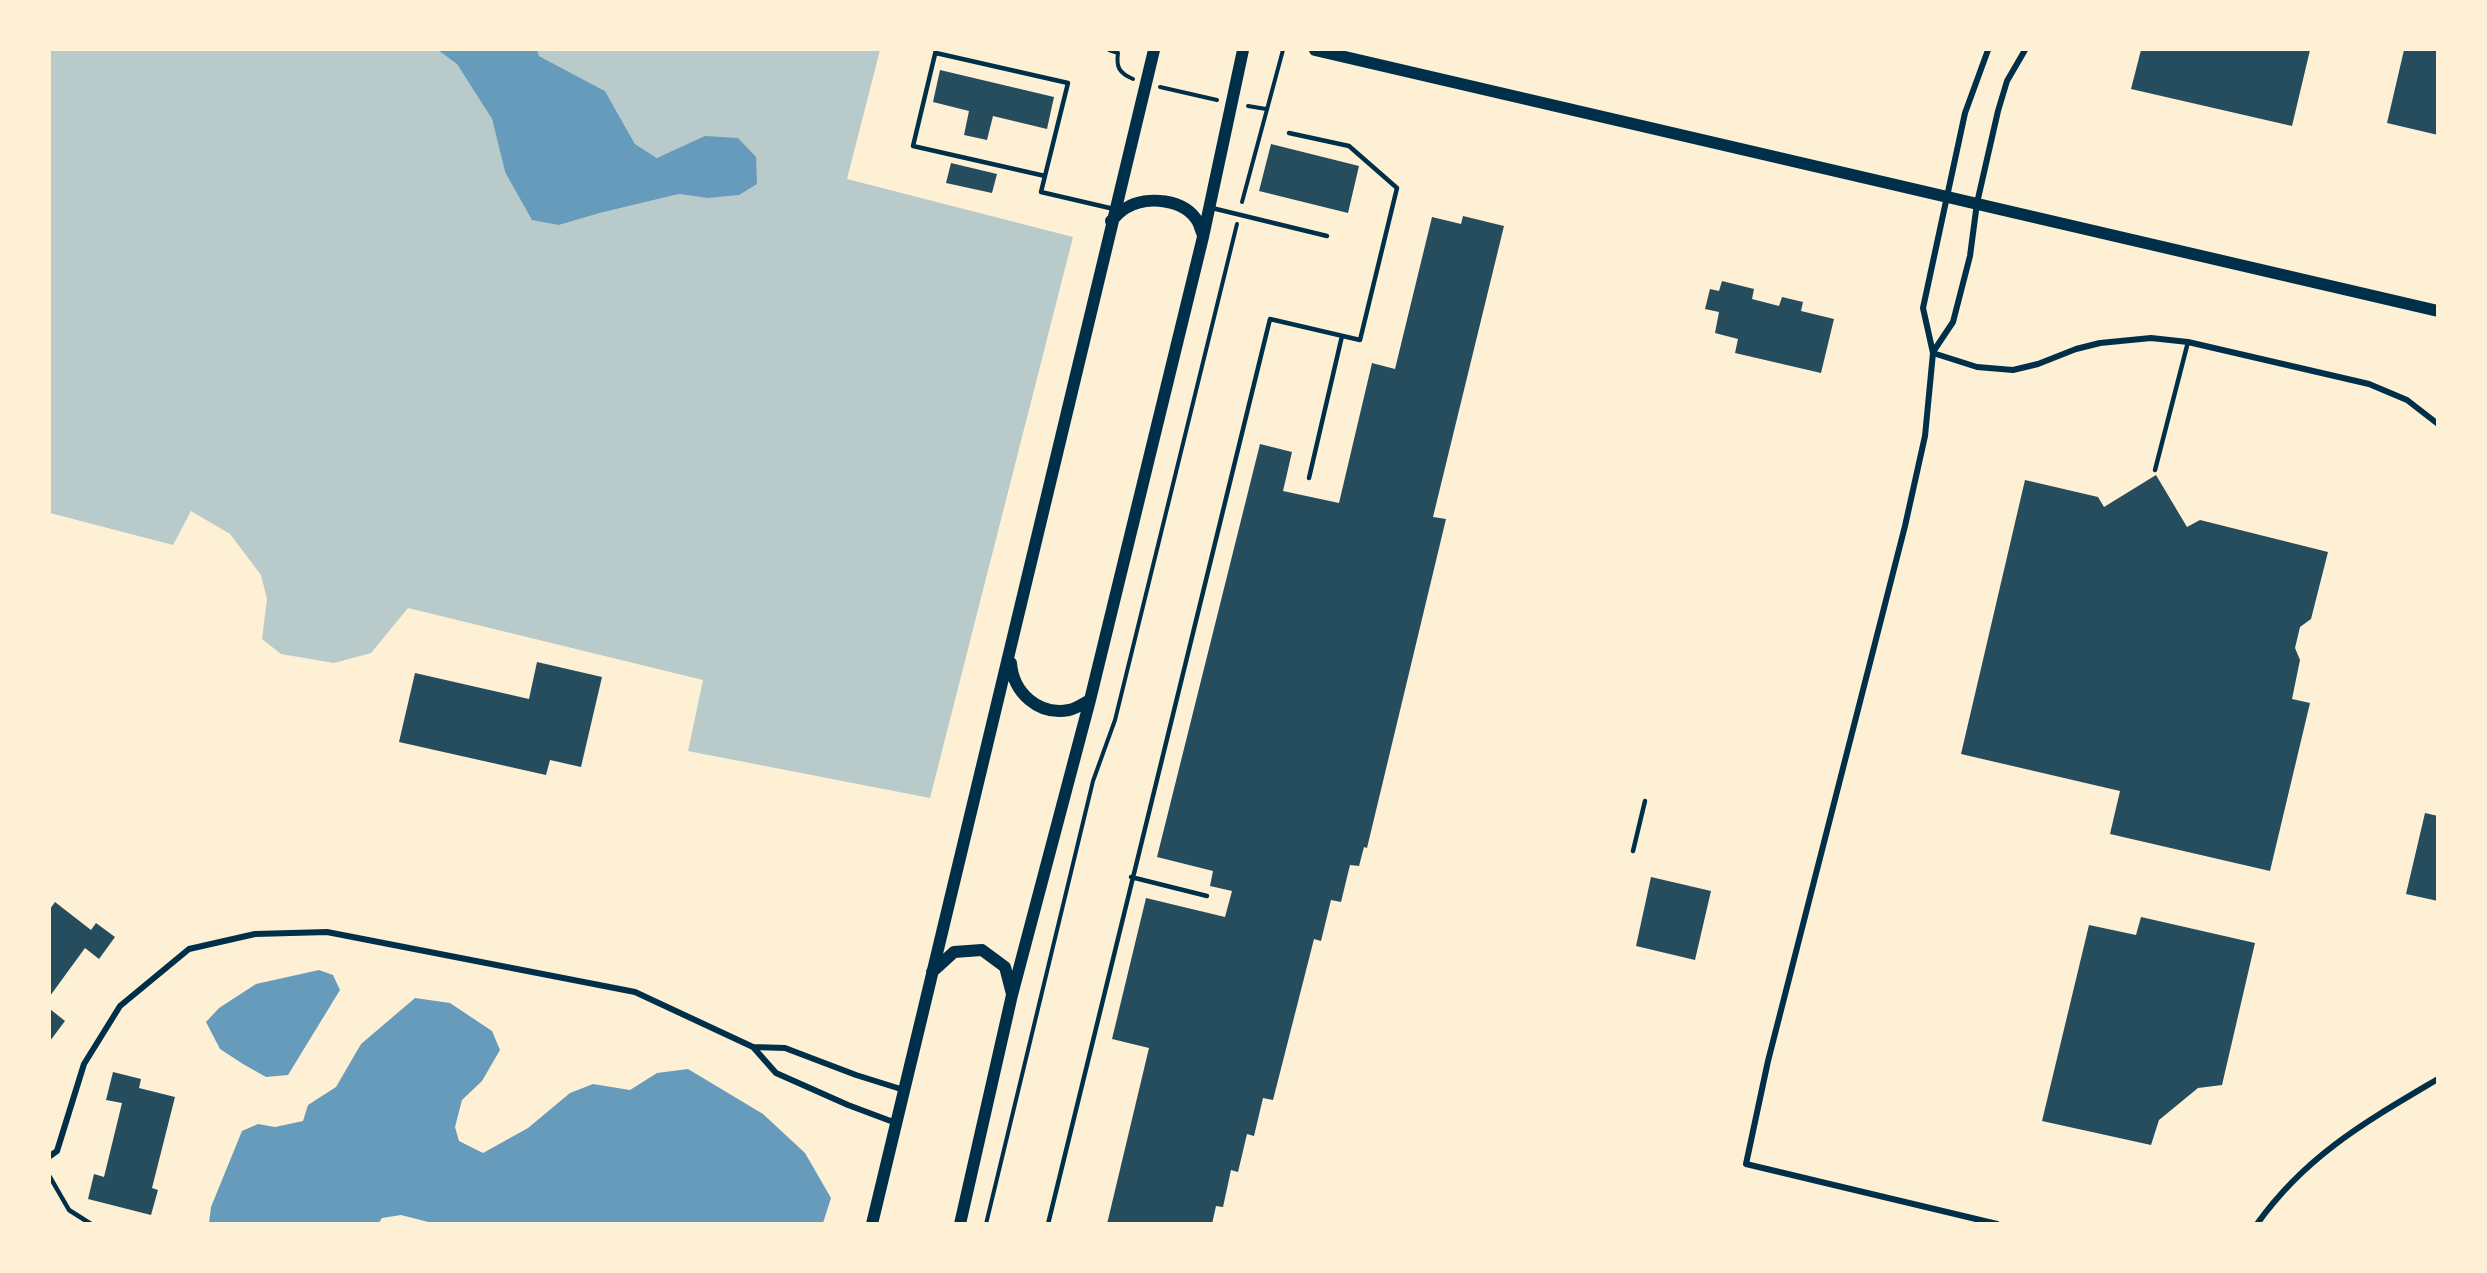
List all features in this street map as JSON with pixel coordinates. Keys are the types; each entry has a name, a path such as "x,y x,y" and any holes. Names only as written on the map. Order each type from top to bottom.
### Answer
{"main road":[{"path":"872,1224 1010,653 1112,215 1154,50"},
{"path":"960,1224 1012,995 1090,700 1203,237 1243,50"},
{"path":"1315,50 2438,311"},
{"path":"1112,215 1144,201 1164,201 1183,208 1198,221 1203,237"},
{"path":"1010,653 1012,677 1024,697 1045,709 1069,710 1090,700"},
{"path":"932,972 954,952 982,950 1005,967 1012,995"}],"street":[{"path":"1988,50 1965,113 1949,196 1923,308 1933,353 1925,436 1905,526 1768,1061 1746,1164 1997,1224"},
{"path":"1933,353 1953,322 1970,256 1977,203 2007,81 2025,50"},
{"path":"1933,353 1977,367 2013,370 2038,364 2076,349 2109,342 2151,338 2188,342 2369,384 2407,400 2438,424"},
{"path":"50,1156 57,1151 84,1064 120,1006 189,950 255,933 327,932 635,992 753,1047 785,1048 856,1075 904,1090"},
{"path":"753,1047 776,1073 848,1105 896,1123"},
{"path":"2257,1224 2277,1195 2326,1150 2369,1120 2438,1079"}],"lane":[{"path":"1045,176 912,146 936,51 1068,83 1045,176 1041,192 1112,215"},
{"path":"1048,1224 1131,877 1270,319 1360,340 1397,188 1349,146 1289,133"},
{"path":"1209,207 1327,236"},
{"path":"1309,478 1342,336"},
{"path":"2155,470 2188,342"},
{"path":"1633,851 1645,801"},
{"path":"1131,877 1207,896"},
{"path":"50,1178 69,1210 91,1224"}],"path":[{"path":"1109,50 1118,51 1116,64 1119,70 1129,78 1146,85 1266,109"},
{"path":"986,1224 1093,781 1115,720 1239,214 1283,50"}],"shaded area":[{"path":"50,50 438,50 457,63 492,119 505,172 559,225 679,194 707,198 675,151 657,158 635,144 605,91 539,56 537,50 880,50 847,179 1073,237 930,798 688,751 703,680 408,608 371,653 334,663 281,654 262,639 267,599 261,575 230,534 191,511 173,545 50,513"}],"water":[{"path":"438,50 537,50 539,56 605,91 635,144 657,158 705,136 738,138 756,157 757,184 739,195 707,198 679,194 559,225 532,220 505,172 492,119 457,64"},
{"path":"319,970 333,975 340,990 288,1075 266,1077 220,1049 206,1022 219,1008 256,984"},
{"path":"415,998 450,1003 492,1031 500,1050 482,1081 462,1100 455,1127 459,1141 483,1153 528,1128 570,1093 593,1084 630,1090 657,1073 688,1069 763,1114 805,1153 831,1198 823,1223 436,1224 401,1215 382,1218 378,1224 209,1223 211,1207 242,1131 258,1124 275,1127 303,1121 308,1105 336,1087 361,1044"}],"building":[{"path":"2141,50 2310,50 2292,126 2131,89"},
{"path":"2404,50 2438,50 2438,135 2387,123"},
{"path":"940,70 1054,97 1047,129 993,116 987,140 964,135 969,111 933,102"},
{"path":"1271,144 1359,166 1348,213 1259,191"},
{"path":"951,163 997,174 992,193 946,183"},
{"path":"1463,216 1504,226 1433,517 1446,519 1367,848 1364,847 1359,866 1350,865 1341,902 1331,900 1321,941 1314,939 1273,1100 1263,1098 1254,1136 1247,1134 1238,1172 1231,1170 1223,1207 1216,1206 1212,1224 1107,1224 1149,1048 1112,1039 1146,898 1225,917 1232,891 1210,886 1213,871 1157,857 1260,444 1292,452 1283,491 1339,503 1372,363 1395,369 1432,217 1461,224"},
{"path":"1722,281 1754,289 1752,299 1779,306 1782,297 1803,302 1801,311 1834,319 1821,373 1735,353 1738,339 1715,333 1719,312 1705,309 1710,289 1719,291"},
{"path":"2156,475 2187,527 2200,520 2328,552 2311,619 2300,627 2295,648 2300,660 2292,699 2310,703 2270,871 2110,834 2120,791 1961,754 2025,480 2098,497 2104,507"},
{"path":"537,662 602,677 581,767 550,760 546,775 399,742 415,673 529,699"},
{"path":"2425,813 2438,816 2438,901 2406,894"},
{"path":"1651,877 1711,891 1695,960 1636,946"},
{"path":"55,902 91,930 96,923 115,937 99,959 85,948 50,996 50,909"},
{"path":"2141,917 2255,943 2222,1085 2198,1088 2159,1120 2151,1145 2042,1121 2089,925 2136,935"},
{"path":"50,1009 65,1021 50,1041"},
{"path":"113,1072 141,1079 139,1088 175,1097 152,1188 158,1190 151,1215 88,1199 94,1174 104,1177 122,1103 106,1100"}]}
